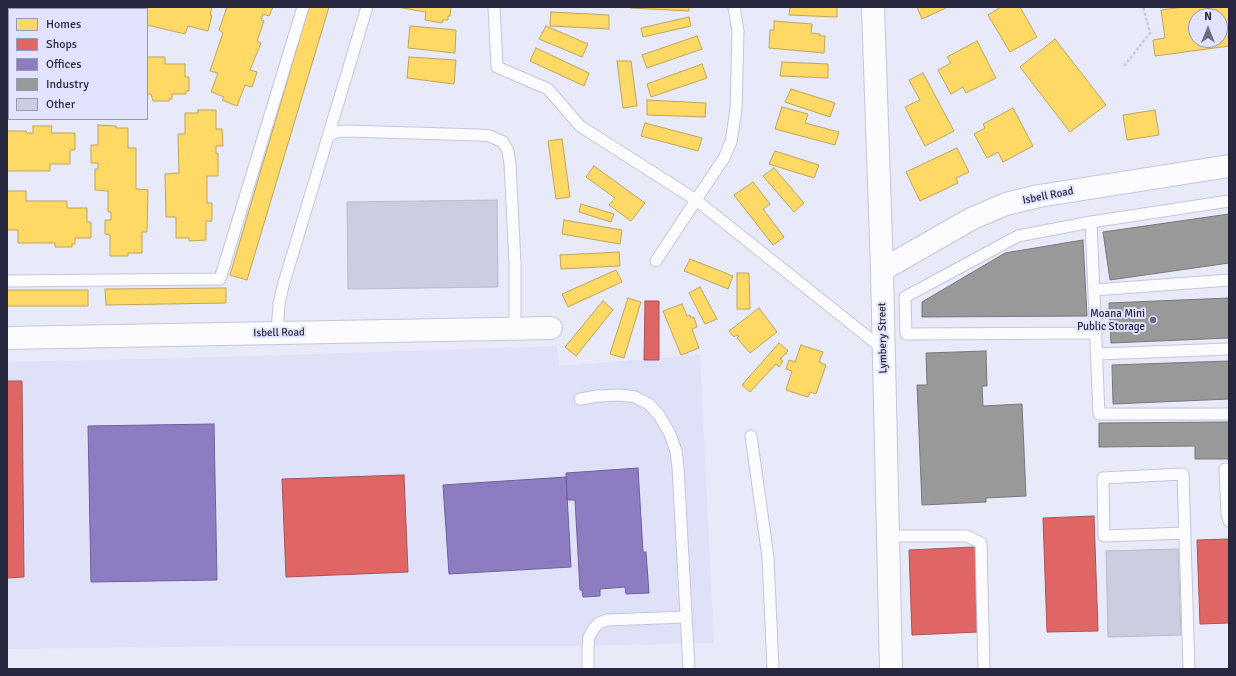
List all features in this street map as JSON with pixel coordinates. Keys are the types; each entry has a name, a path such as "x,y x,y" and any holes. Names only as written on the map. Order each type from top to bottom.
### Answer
{"street":[{"name":"Lymbery Street","path":"873,7 882,270 891,669"},
{"name":"Isbell Road","path":"882,270 971,219 1006,204 1039,196 1229,166"},
{"name":"Isbell Road","path":"7,338 551,328"}],"lane":[{"path":"7,281 220,279 303,7"},
{"path":"277,333 279,304 283,286 367,7"},
{"path":"494,7 498,67 548,88 580,126 696,200 883,349"},
{"path":"656,261 724,158 731,142 736,108 738,31 734,7"},
{"path":"328,136 336,132 346,131 471,135 490,136 503,142 508,151 510,164 515,263 515,329"},
{"path":"1096,333 906,334 905,297 1018,236 1091,222 1229,201"},
{"path":"1091,222 1099,414 1229,414"},
{"path":"1094,290 1229,280"},
{"path":"1097,354 1229,349"},
{"path":"580,399 620,395 635,397 648,404 659,415 670,434 676,451 678,467 689,669"},
{"path":"751,436 768,557 773,669"},
{"path":"1225,469 1227,514 1229,521"},
{"path":"1185,533 1104,536 1103,478 1183,474 1190,669"},
{"path":"887,536 967,536 981,543 984,669"},
{"path":"588,669 588,647 590,637 594,628 599,623 607,620 686,617"}],"path":[{"path":"1124,66 1150,33 1143,7"}],"shaded area":[{"path":"557,346 559,366 700,355 714,643 570,646 244,646 7,649 7,362 226,357"}],"building: Homes":[{"path":"7,7 49,7 8,8 7,12"},
{"path":"120,7 212,7 210,15 212,15 208,31 188,26 185,34 148,25 148,8"},
{"path":"227,7 273,7 269,16 263,14 261,20 264,21 257,41 261,43 250,70 257,72 252,87 245,85 237,106 222,100 224,97 211,92 218,73 210,71 223,33 219,30"},
{"path":"309,7 329,7 247,280 230,275"},
{"path":"397,7 451,7 448,20 443,20 442,23 425,20 426,12"},
{"path":"689,7 689,11 630,8"},
{"path":"790,7 837,7 837,17 789,15"},
{"path":"917,7 948,7 922,19"},
{"path":"1001,7 1020,7 1037,37 1010,52 988,15"},
{"path":"1184,7 1229,7 1229,46 1228,8 1188,8 1188,48 1214,48 1155,56 1153,40 1165,38 1161,10"},
{"path":"551,12 609,15 609,29 550,26"},
{"path":"689,17 691,26 643,37 641,28"},
{"path":"774,21 812,24 811,33 825,36 824,53 769,48 770,30 774,30"},
{"path":"410,26 456,30 455,53 408,48"},
{"path":"546,26 588,44 582,57 539,39"},
{"path":"697,36 702,49 647,68 642,55"},
{"path":"1055,39 1106,105 1070,132 1020,67"},
{"path":"977,41 996,78 966,93 963,87 951,94 938,70 951,63 947,57"},
{"path":"536,48 589,73 584,86 530,61"},
{"path":"148,57 165,57 165,64 185,64 185,77 189,77 189,91 186,91 186,94 172,94 172,99 169,99 169,101 153,101 151,94 148,94"},
{"path":"409,57 456,60 454,84 407,78"},
{"path":"617,61 631,61 637,106 623,108"},
{"path":"782,62 828,64 828,78 780,76"},
{"path":"702,64 707,78 651,97 647,84"},
{"path":"923,73 954,131 925,146 905,107 920,100 909,80"},
{"path":"791,89 835,103 830,117 785,102"},
{"path":"647,100 706,103 705,117 647,115"},
{"path":"782,107 808,114 805,123 839,132 835,145 775,129"},
{"path":"1013,108 1033,146 1003,162 998,152 987,158 974,134 985,128 983,124"},
{"path":"198,110 216,110 216,129 222,129 223,146 216,146 216,154 218,153 218,176 207,176 207,203 212,203 212,221 206,221 206,240 189,241 189,238 176,238 176,217 166,217 165,174 179,173 178,134 185,134 185,113 198,113"},
{"path":"1155,110 1159,135 1127,140 1123,115"},
{"path":"645,123 702,138 698,151 641,136"},
{"path":"98,125 128,128 128,148 136,148 136,189 148,190 147,232 142,232 142,253 128,253 128,256 110,256 110,235 105,234 105,220 111,220 111,212 108,212 108,191 95,190 95,169 98,169 98,163 91,163 91,145 98,145"},
{"path":"33,126 52,126 51,133 75,133 75,150 70,150 70,164 50,164 50,171 7,171 7,131 26,131 27,133 33,133"},
{"path":"562,139 570,197 556,199 548,141"},
{"path":"957,148 969,172 956,178 958,183 920,201 906,172"},
{"path":"775,151 819,165 814,178 769,164"},
{"path":"594,166 645,203 631,221 609,205 615,198 586,177"},
{"path":"774,168 804,203 794,212 763,176"},
{"path":"753,182 770,204 763,209 784,237 773,245 734,195"},
{"path":"7,191 26,191 26,201 67,201 67,208 87,208 87,222 91,222 91,238 75,238 75,244 72,244 72,247 55,247 55,243 18,243 18,230 7,230"},
{"path":"581,204 614,214 611,222 579,212"},
{"path":"564,220 622,230 620,244 562,234"},
{"path":"619,252 620,266 561,269 560,255"},
{"path":"690,259 733,276 728,289 684,271"},
{"path":"616,270 622,282 568,307 562,294"},
{"path":"737,273 749,273 750,309 737,309"},
{"path":"700,287 717,319 705,324 689,293"},
{"path":"226,288 226,303 106,305 105,289"},
{"path":"7,290 88,290 88,306 7,306"},
{"path":"628,298 641,302 624,358 610,354"},
{"path":"603,301 613,310 576,356 565,347"},
{"path":"682,304 687,316 690,315 691,318 694,317 697,327 692,329 699,348 681,355 663,311"},
{"path":"759,308 777,332 750,353 737,338 739,336 737,335 734,337 729,331"},
{"path":"779,343 788,351 780,359 783,361 779,367 776,364 750,392 742,385"},
{"path":"801,345 823,352 819,362 826,365 816,394 810,392 808,397 786,390 792,371 786,369 789,360 795,362"}],"building: Shops":[{"path":"645,301 659,301 659,360 644,360"},
{"path":"7,381 22,381 24,577 7,578"},
{"path":"404,475 408,572 286,577 282,479"},
{"path":"1094,516 1098,631 1047,632 1043,518"},
{"path":"1229,539 1229,623 1200,624 1197,540"},
{"path":"975,547 978,632 912,635 909,550"}],"building: Offices":[{"path":"214,424 217,580 91,582 88,426"},
{"path":"638,468 643,552 646,552 649,593 626,594 625,587 600,589 600,596 583,597 582,590 580,590 575,500 567,500 566,473"},
{"path":"566,477 571,567 449,574 443,485"}],"building: Industry":[{"path":"1229,214 1229,263 1110,280 1103,232"},
{"path":"1083,240 1087,316 922,317 922,302 1005,253"},
{"path":"1229,298 1229,338 1111,343 1109,303"},
{"path":"986,351 987,386 982,386 983,406 1022,404 1026,496 986,498 986,502 922,505 917,385 927,385 926,353"},
{"path":"1229,361 1229,399 1113,404 1112,365"},
{"path":"1229,422 1229,459 1195,459 1195,446 1099,447 1099,423"}],"building: Other":[{"path":"497,200 498,287 348,289 347,202"},
{"path":"1178,549 1181,635 1108,637 1106,551"}],"place":[{"name":"Moana Mini Public Storage","path":"1153,320"}]}
